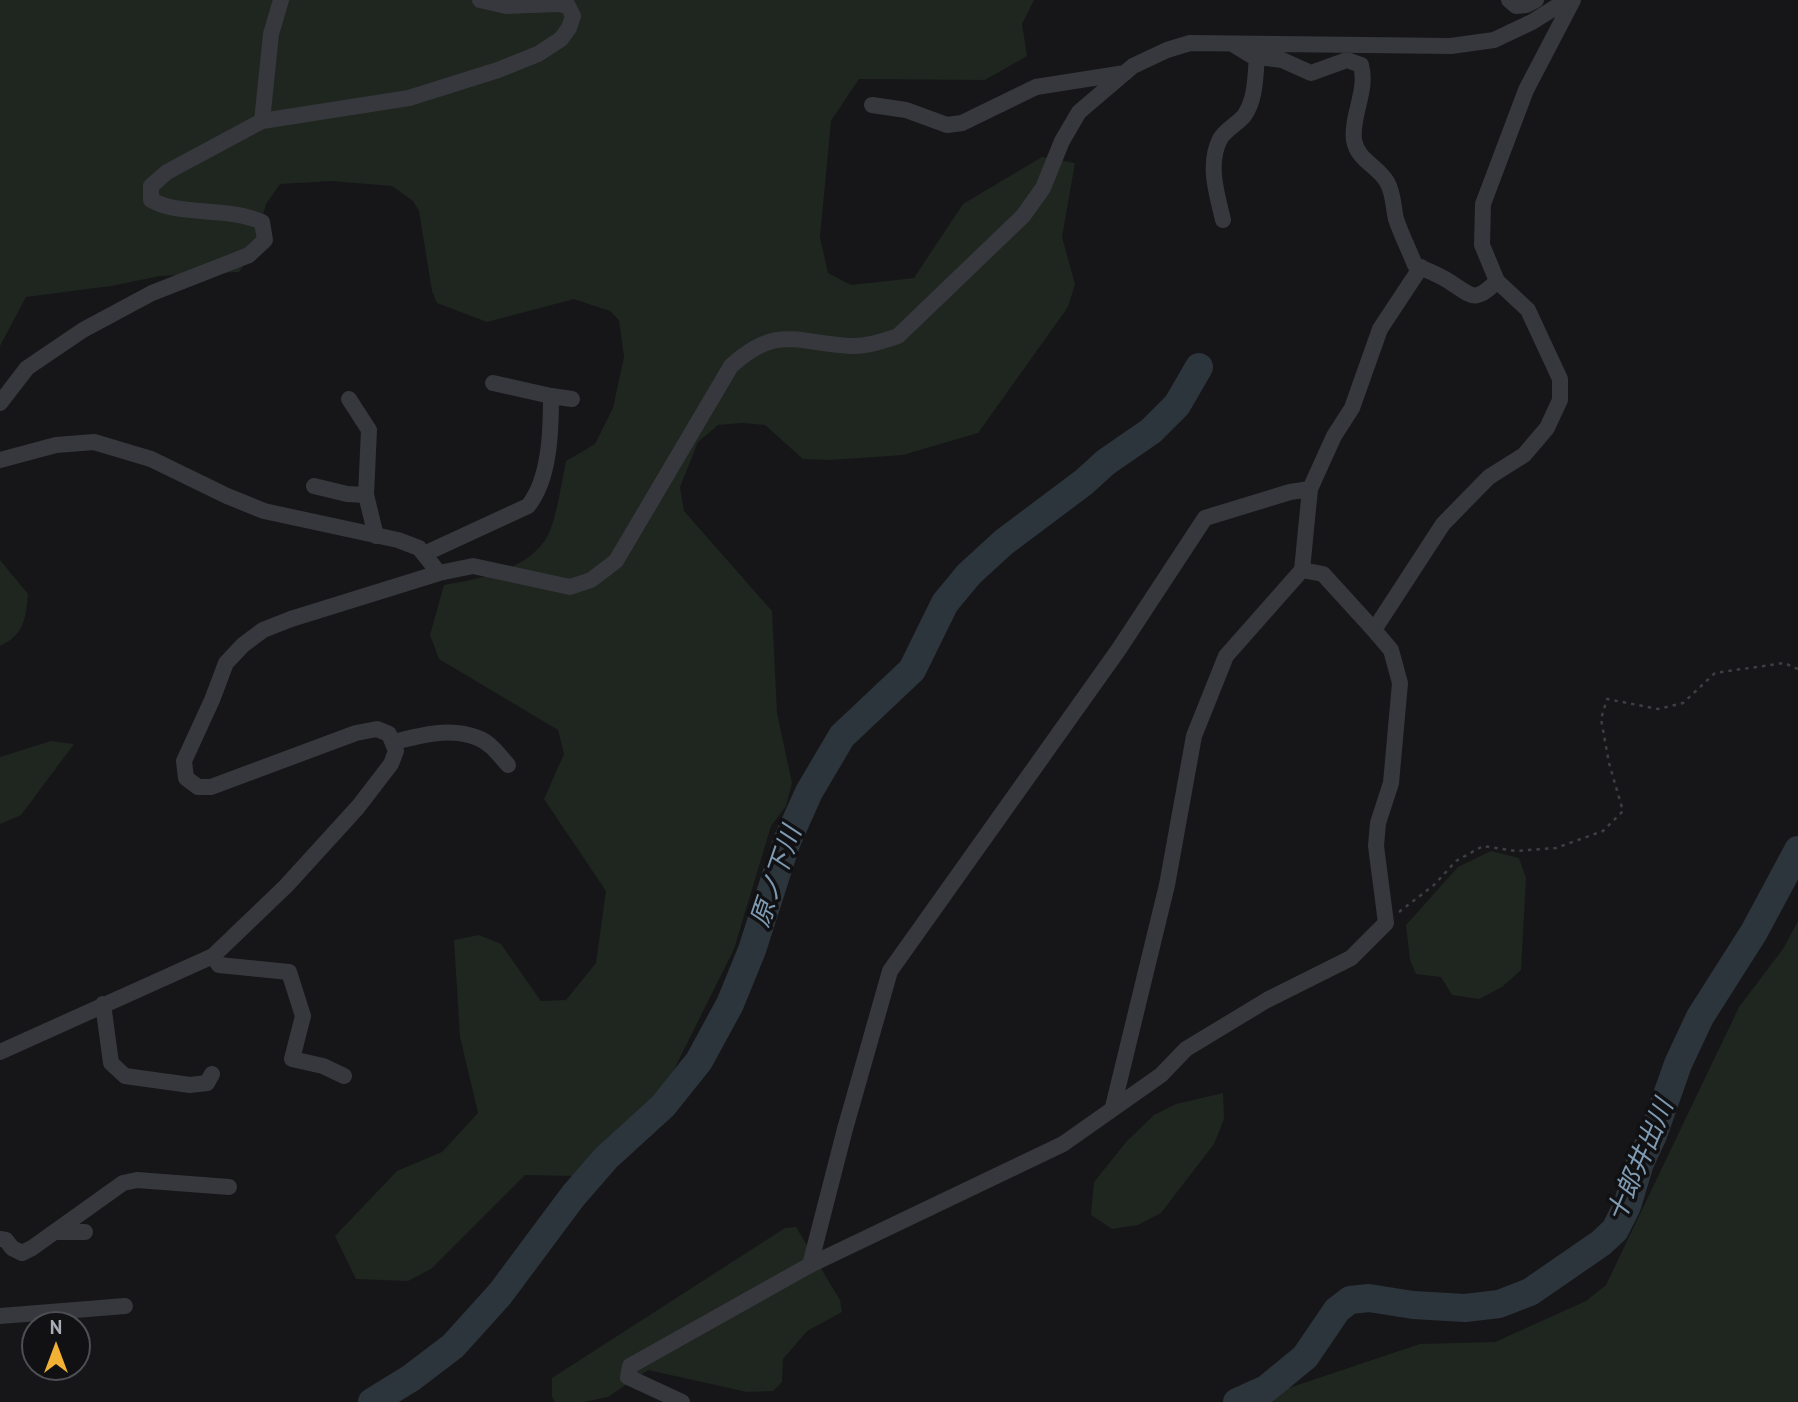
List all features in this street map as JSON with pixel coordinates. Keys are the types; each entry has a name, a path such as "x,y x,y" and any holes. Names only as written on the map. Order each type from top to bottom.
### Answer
{"street":[{"path":"262,121 271,34 281,0"},
{"path":"0,403 27,368 83,330 152,293 249,254 265,240 262,222 244,214 163,207 151,200 151,186 167,172 262,121 409,98 498,70 538,54 561,39 573,16 568,6 557,4 506,6 480,0"},
{"path":"1509,0 1516,6 1536,0"},
{"path":"0,1052 213,956 286,886 358,807 391,764 396,751 394,742 389,734 377,729 355,733 211,787 198,787 186,778 184,761 226,663 243,645 263,630 290,619 439,573 473,566 570,587 591,580 616,561 732,366 749,350 785,337 852,346 876,343 898,336 1023,216 1043,188 1062,141 1079,112 1133,66 1167,50 1190,43 1462,44 1494,40 1532,22 1567,0"},
{"path":"1374,630 1443,524 1489,477 1524,455 1547,428 1560,400 1560,379 1528,310 1497,281 1482,245 1483,204 1527,90 1573,0"},
{"path":"1232,44 1257,57 1282,60 1311,73 1347,60 1361,65 1364,74 1354,143 1358,153 1387,180 1401,230 1415,265 1450,281 1464,293 1474,295 1485,293 1497,281"},
{"path":"1223,220 1214,182 1214,160 1221,137 1244,115 1254,96 1257,57"},
{"path":"872,105 906,110 947,124 962,123 1036,86 1125,73"},
{"path":"1113,1107 1167,885 1194,736 1226,656 1302,570 1311,489 1334,436 1352,408 1380,329 1421,267"},
{"path":"493,383 572,399"},
{"path":"424,554 528,506 536,497 551,440 551,396"},
{"path":"349,399 369,430 366,495 376,536"},
{"path":"0,458 56,445 94,442 152,459 264,511 419,548 439,573"},
{"path":"314,486 347,494 366,495"},
{"path":"810,1265 890,971 1119,649 1205,519 1290,492 1311,489"},
{"path":"682,1402 628,1377 630,1366 810,1265 1063,1143 1161,1075 1186,1049 1267,1000 1351,958 1386,923 1376,846 1378,823 1391,783 1401,683 1391,650 1374,630 1323,574 1302,570"},
{"path":"394,742 429,734 478,738 491,746 508,765"},
{"path":"213,956 219,965 289,972 303,1016 292,1059 323,1066 344,1076"},
{"path":"103,1004 111,1063 125,1076 190,1085 207,1083 212,1074"},
{"path":"0,1239 6,1240 12,1248 22,1253 123,1183 137,1180 229,1187"},
{"path":"55,1232 85,1232"},
{"path":"0,1316 125,1306"}],"path":[{"path":"1386,923 1434,884 1456,861 1483,846 1517,851 1556,848 1603,831 1623,811 1609,763 1601,719 1607,699 1658,709 1683,703 1715,673 1784,663 1798,669"}],"shaded area":[{"path":"0,0 1034,0 1022,24 1027,56 985,80 859,79 831,121 820,237 828,273 851,285 914,278 963,204 1042,157 1075,163 1062,237 1075,284 1068,307 978,433 903,455 830,460 803,459 765,425 718,425 698,442 680,487 684,511 772,611 777,713 792,783 786,806 771,826 734,949 650,1118 573,1176 525,1175 431,1269 408,1281 356,1279 335,1236 397,1171 442,1152 478,1113 460,1037 454,940 479,935 501,944 541,1001 566,1000 596,963 606,891 544,799 564,754 558,730 439,659 430,635 444,585 488,576 516,565 540,547 548,535 566,461 595,444 613,408 624,357 619,320 610,311 574,299 487,322 437,303 432,291 419,211 413,201 392,186 331,181 280,184 266,204 254,251 239,272 160,276 111,286 26,297 0,346"},
{"path":"0,560 28,594 19,631 0,646"},
{"path":"51,741 74,744 21,815 0,824 0,757"},
{"path":"1491,851 1519,858 1526,878 1521,970 1502,987 1479,999 1452,995 1441,977 1416,974 1410,960 1406,925 1458,867"},
{"path":"1798,921 1798,1402 1247,1402 1420,1344 1495,1342 1586,1301 1606,1285 1739,1007 1783,949"},
{"path":"1223,1093 1224,1119 1214,1144 1161,1213 1138,1225 1112,1229 1091,1215 1094,1182 1127,1141 1154,1115 1176,1104"},
{"path":"796,1227 840,1300 842,1312 807,1331 783,1359 782,1382 773,1391 747,1392 648,1370 608,1397 584,1402 555,1402 552,1397 552,1378 785,1228"}],"waterway":[{"name":"原ノ下川","path":"372,1402 411,1378 453,1346 500,1294 573,1196 606,1158 663,1106 699,1061 730,1004 752,950 787,841 809,792 842,736 912,670 945,603 969,574 1004,542 1084,482 1106,462 1151,431 1177,405 1199,367"},
{"name":"十郎井出川","path":"1237,1402 1266,1389 1305,1357 1337,1310 1350,1300 1369,1298 1413,1305 1465,1308 1499,1304 1530,1292 1601,1243 1615,1230 1627,1206 1640,1163 1653,1135 1678,1064 1700,1017 1754,932 1798,850"}]}
